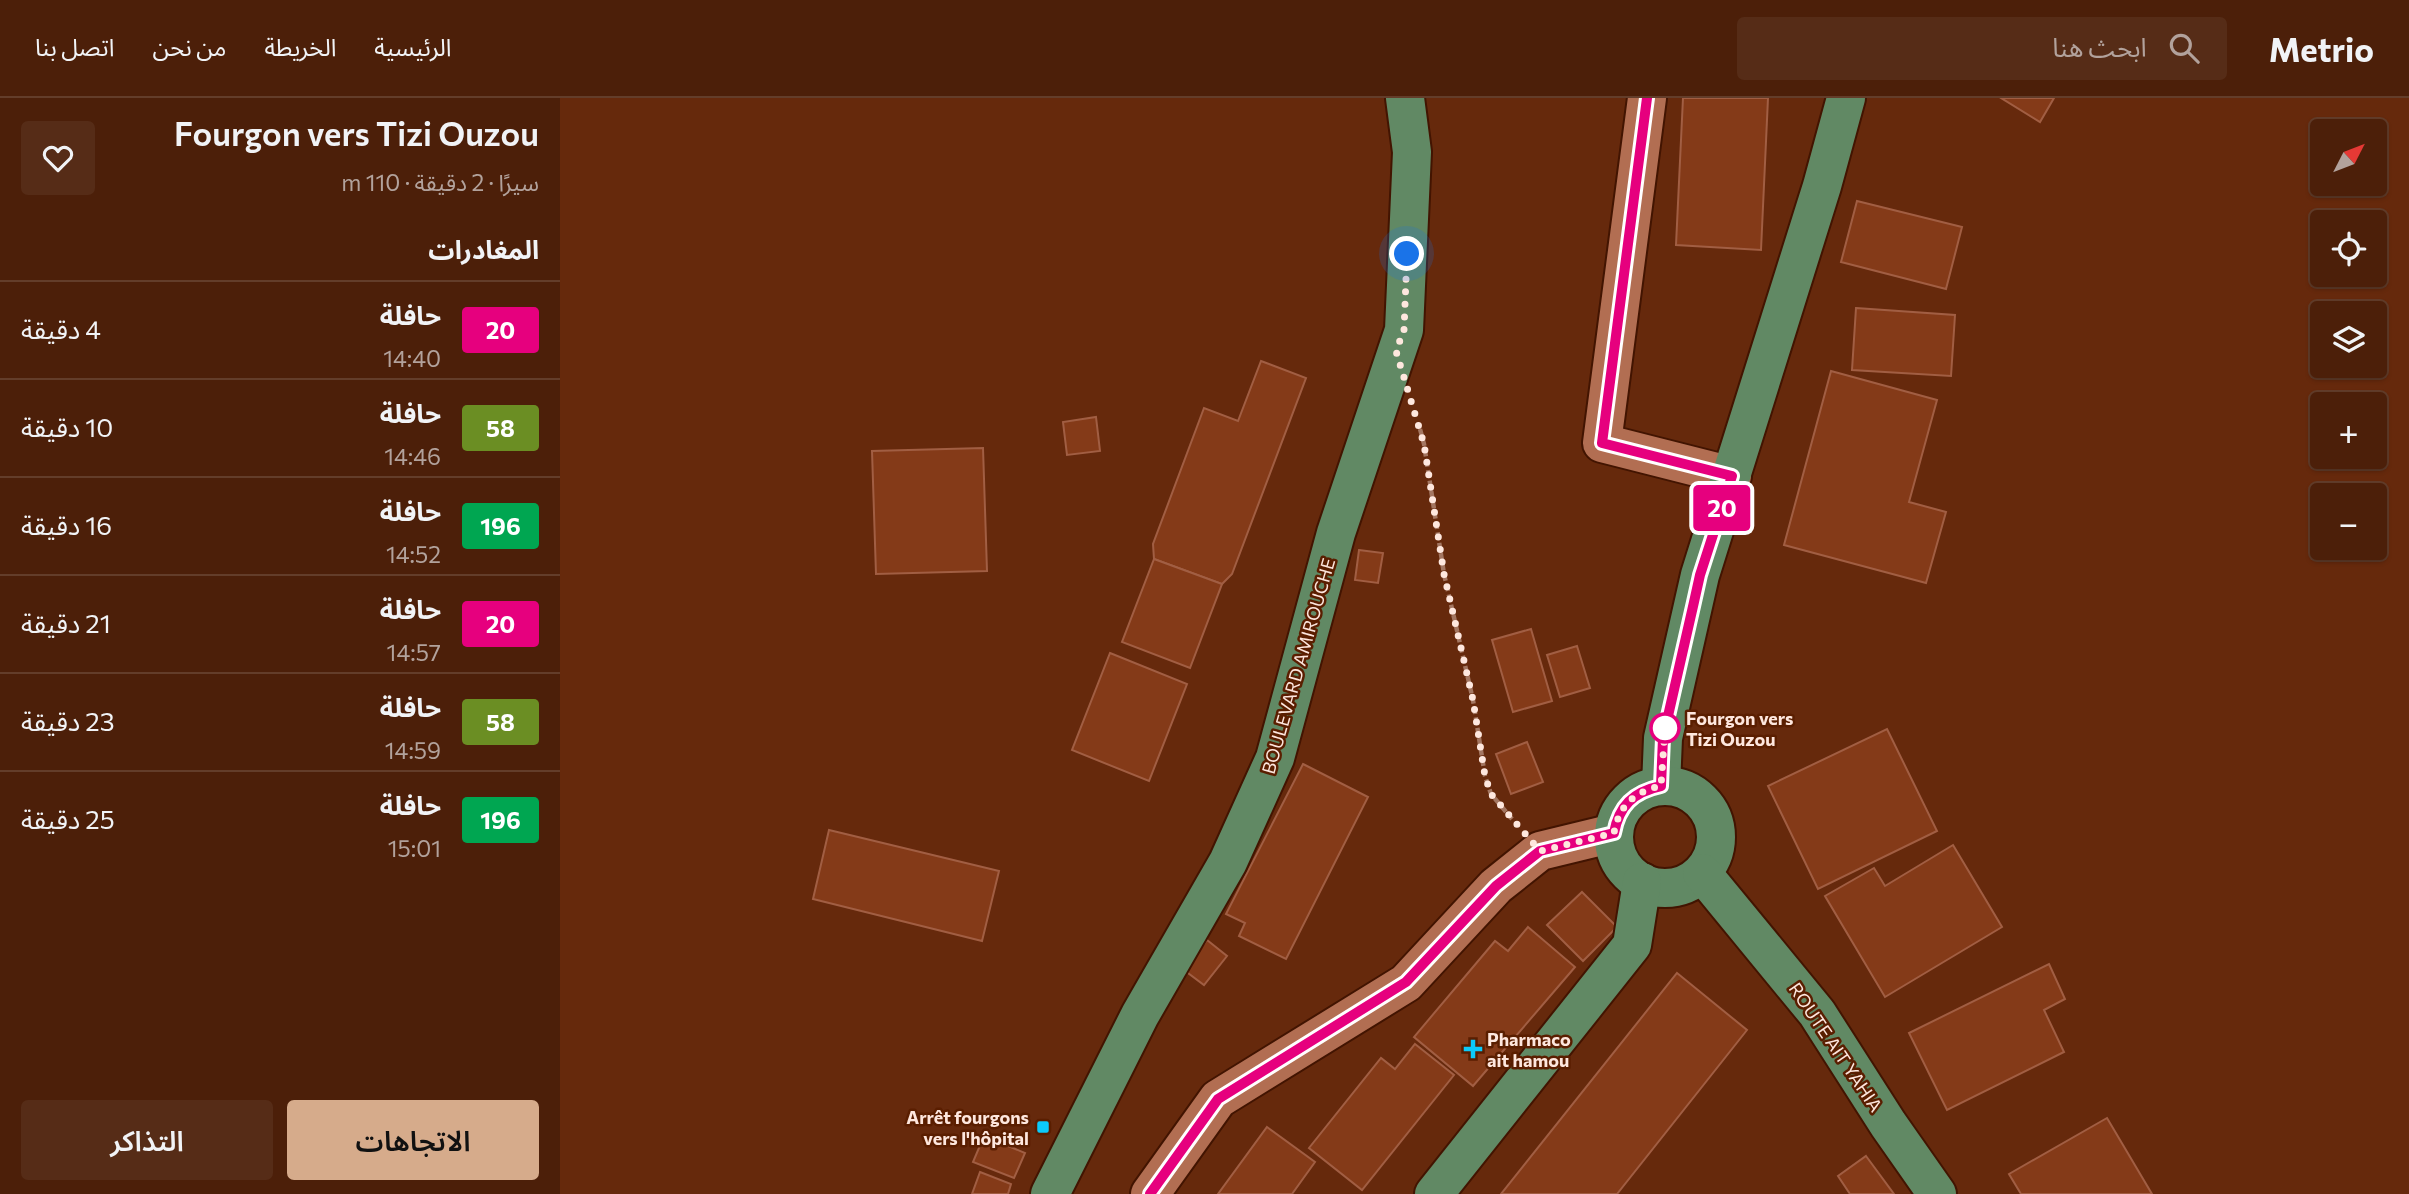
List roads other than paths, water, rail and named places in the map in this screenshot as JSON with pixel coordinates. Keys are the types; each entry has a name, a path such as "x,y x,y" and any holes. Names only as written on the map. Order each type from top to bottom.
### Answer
{"main road":[{"name":"BOULEVARD AMIROUCHE","path":"1050,1194 1140,1015 1228,862 1275,758 1336,533 1404,330 1412,152 1405,98"},
{"path":"1661,786 1663,738 1700,575 1822,186 1846,98"},
{"path":"1661,786 1678,787 1694,795 1707,807 1714,823 1716,841 1712,858 1702,873 1689,883 1674,887 1657,887 1642,883 1629,874 1620,862 1615,848 1614,833 1623,806 1640,792 1661,786"},
{"name":"ROUTE AIT YAHIA","path":"1702,873 1816,1013 1937,1194"},
{"path":"1434,1194 1632,945 1642,883"}],"street":[{"path":"1647,98 1602,443 1732,476"},
{"path":"1150,1194 1218,1099 1406,982 1496,886 1540,851 1614,833"}],"place":[{"name":"Fourgon vers Tizi Ouzou","path":"1665,728"},
{"name":"Pharmaco ait hamou","path":"1473,1049"},
{"name":"Arrêt fourgons vers l'hôpital","path":"1043,1127"}]}
